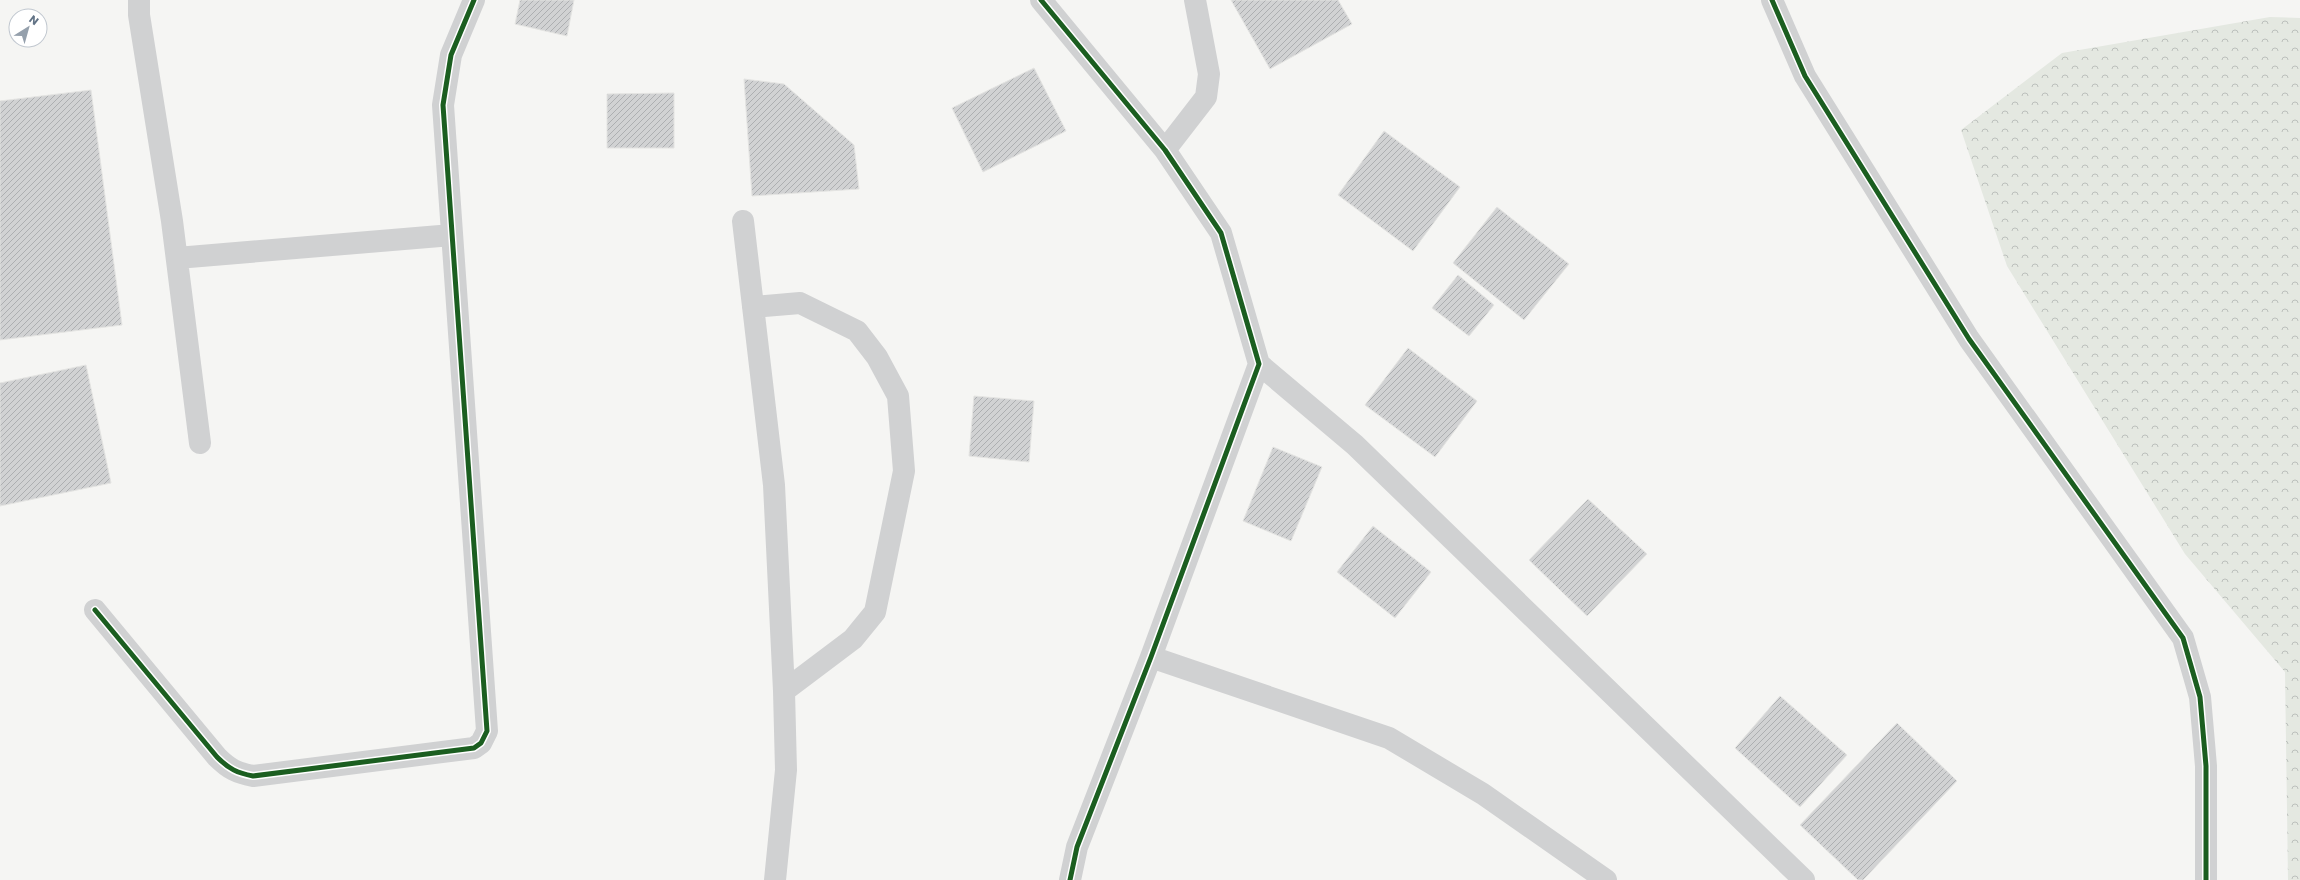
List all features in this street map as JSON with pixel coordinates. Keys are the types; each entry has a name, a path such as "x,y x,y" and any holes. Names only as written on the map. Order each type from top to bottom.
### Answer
{"street":[{"path":"139,0 139,15 177,258 200,443"},
{"path":"95,610 217,757 229,769 239,774 253,776 474,748 482,743 487,731 443,106 451,55 474,0"},
{"path":"1041,0 1165,150 1221,233 1259,364 1355,445 1804,880"},
{"path":"1165,150 1206,97 1209,74 1195,0"},
{"path":"1772,0 1805,76 1969,339 2183,638 2200,697 2206,766 2206,880"},
{"path":"743,221 774,485 784,690 786,770 775,880"},
{"path":"177,258 452,235"},
{"path":"753,308 800,303 857,331 877,357 898,396 904,471 875,612 854,639 784,690"},
{"path":"1070,880 1077,846 1151,657 1259,364"},
{"path":"1151,657 1388,738 1482,794 1606,880"}],"green space":[{"path":"2270,17 2300,18 2300,880 2288,880 2285,672 2185,554 2007,266 1961,130 2062,53"}],"building":[{"path":"520,0 574,0 567,36 515,24"},
{"path":"1231,0 1338,0 1352,24 1270,69"},
{"path":"1034,68 1066,131 983,172 952,108"},
{"path":"744,79 784,84 854,145 859,189 752,196"},
{"path":"91,90 122,325 0,340 0,101"},
{"path":"674,93 674,148 607,148 607,94"},
{"path":"1384,131 1460,187 1413,251 1338,195"},
{"path":"1497,207 1569,264 1524,320 1453,263"},
{"path":"1458,275 1494,305 1469,336 1432,308"},
{"path":"1408,348 1477,401 1435,457 1365,405"},
{"path":"86,365 111,483 0,506 0,383"},
{"path":"974,396 1034,401 1029,462 969,456"},
{"path":"1273,447 1322,467 1291,541 1243,521"},
{"path":"1588,499 1647,554 1587,616 1529,560"},
{"path":"1373,526 1431,572 1395,618 1337,572"},
{"path":"1780,696 1847,755 1800,807 1735,748"},
{"path":"1897,723 1957,781 1863,880 1858,880 1800,825"}],"cycle path":[{"path":"95,610 217,757 225,765 242,773 253,776 474,748 481,743 487,731 443,105 451,55 474,0"},
{"path":"1041,0 1165,150 1221,233 1259,364 1151,657 1077,847 1070,880"},
{"path":"1772,0 1805,76 1969,339 2183,638 2200,697 2206,766 2206,880"}]}
